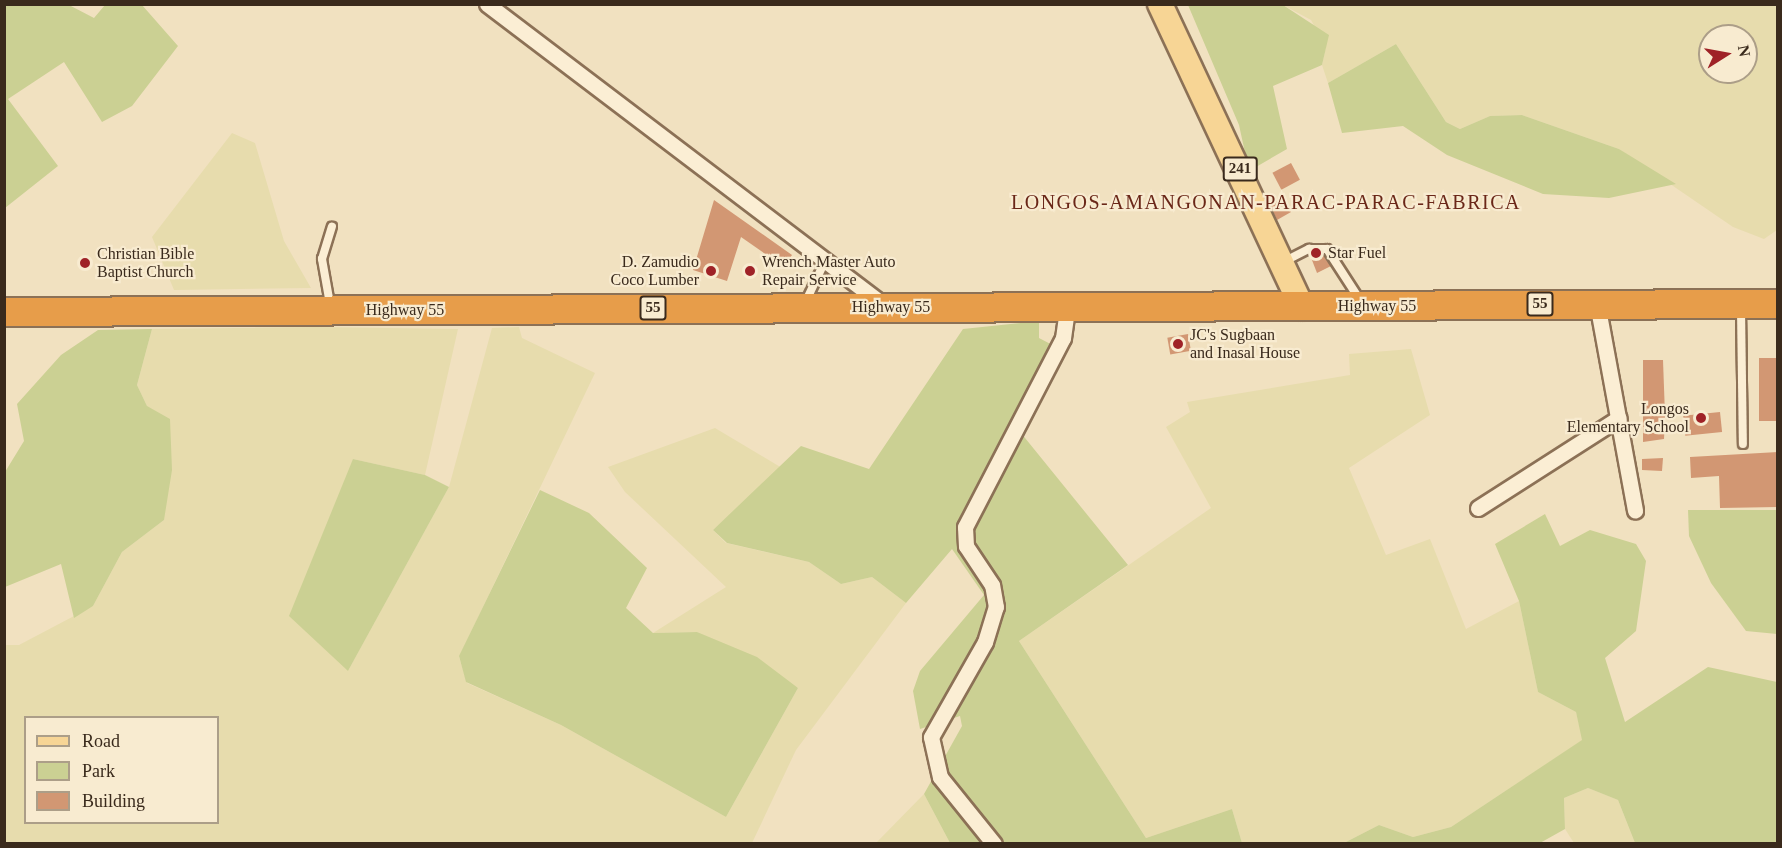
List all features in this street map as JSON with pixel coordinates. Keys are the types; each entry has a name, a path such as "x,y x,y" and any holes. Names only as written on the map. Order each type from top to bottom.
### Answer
{"highway":[{"name":"Highway 55","path":"4,312 886,307 1065,324 1302,307 1597,303 1778,304"}],"main road":[{"name":"241","path":"1160,4 1284,261 1302,307"}],"street":[{"path":"487,4 886,307"},
{"path":"1597,303 1635,511"},
{"path":"994,843 940,777 931,737 934,723 985,642 996,607 992,585 966,546 965,527 1065,324"},
{"path":"1478,507 1619,418"}],"lane":[{"path":"332,227 322,259 332,311"},
{"path":"1284,261 1309,249 1327,249 1364,307"},
{"path":"802,307 825,261"},
{"path":"1742,304 1743,444"}],"shaded area":[{"path":"1283,5 1777,5 1777,230 1764,239 1733,227 1619,149 1522,115 1490,116 1460,129 1446,122 1396,44 1328,83 1322,65 1326,47 1311,20"},
{"path":"232,133 255,143 284,241 311,288 174,290 152,237"},
{"path":"316,327 458,329 425,475 353,459 348,671 449,487 492,328 519,327 522,338 595,373 459,657 467,683 561,725 726,817 798,688 697,632 653,633 726,587 625,492 608,467 715,428 782,468 713,530 726,543 809,562 841,584 872,577 906,603 796,750 752,843 5,844 5,645 19,645 93,606 122,552 164,520 147,406 137,385 152,329"},
{"path":"1411,349 1430,415 1349,468 1386,555 1430,539 1466,629 1519,601 1538,692 1576,712 1583,740 1451,827 1413,837 1379,825 1344,843 1242,843 1232,809 1146,838 1019,641 1211,508 1166,427 1190,412 1187,402 1350,375 1349,354"},
{"path":"1588,788 1618,800 1635,843 1574,843 1565,829 1564,798"},
{"path":"924,794 950,843 875,844"}],"green space":[{"path":"5,4 69,5 94,18 105,5 142,5 178,46 132,106 102,122 64,62 8,99 58,166 5,208"},
{"path":"1188,5 1283,5 1329,35 1322,65 1273,86 1287,149 1249,171 1239,125"},
{"path":"1396,44 1446,122 1460,129 1490,116 1522,115 1619,149 1676,184 1609,198 1543,194 1447,155 1403,126 1342,133 1328,83"},
{"path":"1039,321 1039,338 1064,351 1021,433 1128,565 1019,641 1146,838 1232,809 1242,843 950,843 924,794 962,726 960,716 920,729 913,691 920,671 984,595 952,549 906,603 872,577 841,584 809,562 727,543 713,530 801,446 869,469 963,329"},
{"path":"152,329 137,385 147,406 170,419 172,470 164,520 122,552 93,606 74,618 61,564 5,587 5,472 24,441 17,404 61,355 98,330"},
{"path":"353,459 425,475 449,487 348,671 289,616"},
{"path":"540,490 589,513 647,568 626,608 653,633 697,632 757,657 798,688 726,817 561,725 466,682 459,656"},
{"path":"1688,510 1777,510 1777,634 1746,631 1711,583 1689,536"},
{"path":"1545,514 1560,546 1590,530 1636,544 1646,561 1636,631 1605,658 1625,722 1708,667 1777,682 1777,843 1635,843 1618,800 1588,788 1564,798 1565,829 1540,843 1344,843 1379,825 1413,837 1451,827 1582,740 1576,712 1538,692 1519,601 1495,544"}],"building":[{"path":"1291,163 1300,180 1281,190 1272,173"},
{"path":"1284,197 1291,212 1277,220 1270,205"},
{"path":"714,200 792,255 784,267 741,237 727,281 693,270"},
{"path":"1310,255 1324,255 1331,266 1317,273"},
{"path":"1188,334 1191,351 1170,354 1167,338"},
{"path":"1759,358 1778,358 1778,421 1759,421"},
{"path":"1643,360 1663,360 1665,415 1664,439 1643,442"},
{"path":"1720,412 1722,432 1685,436 1683,416"},
{"path":"1778,452 1778,507 1720,508 1719,476 1691,478 1690,457"},
{"path":"1663,458 1662,471 1642,470 1642,459"}],"place":[{"name":"Star Fuel","path":"1316,253"},
{"name":"Christian Bible Baptist Church","path":"85,263"},
{"name":"D. Zamudio Coco Lumber","path":"711,271"},
{"name":"Wrench Master Auto Repair Service","path":"750,271"},
{"name":"JC's Sugbaan and Inasal House","path":"1178,344"},
{"name":"Longos Elementary School","path":"1701,418"}],"district":[{"name":"LONGOS-AMANGONAN-PARAC‑PARAC-FABRICA","path":"1266,202"}]}
